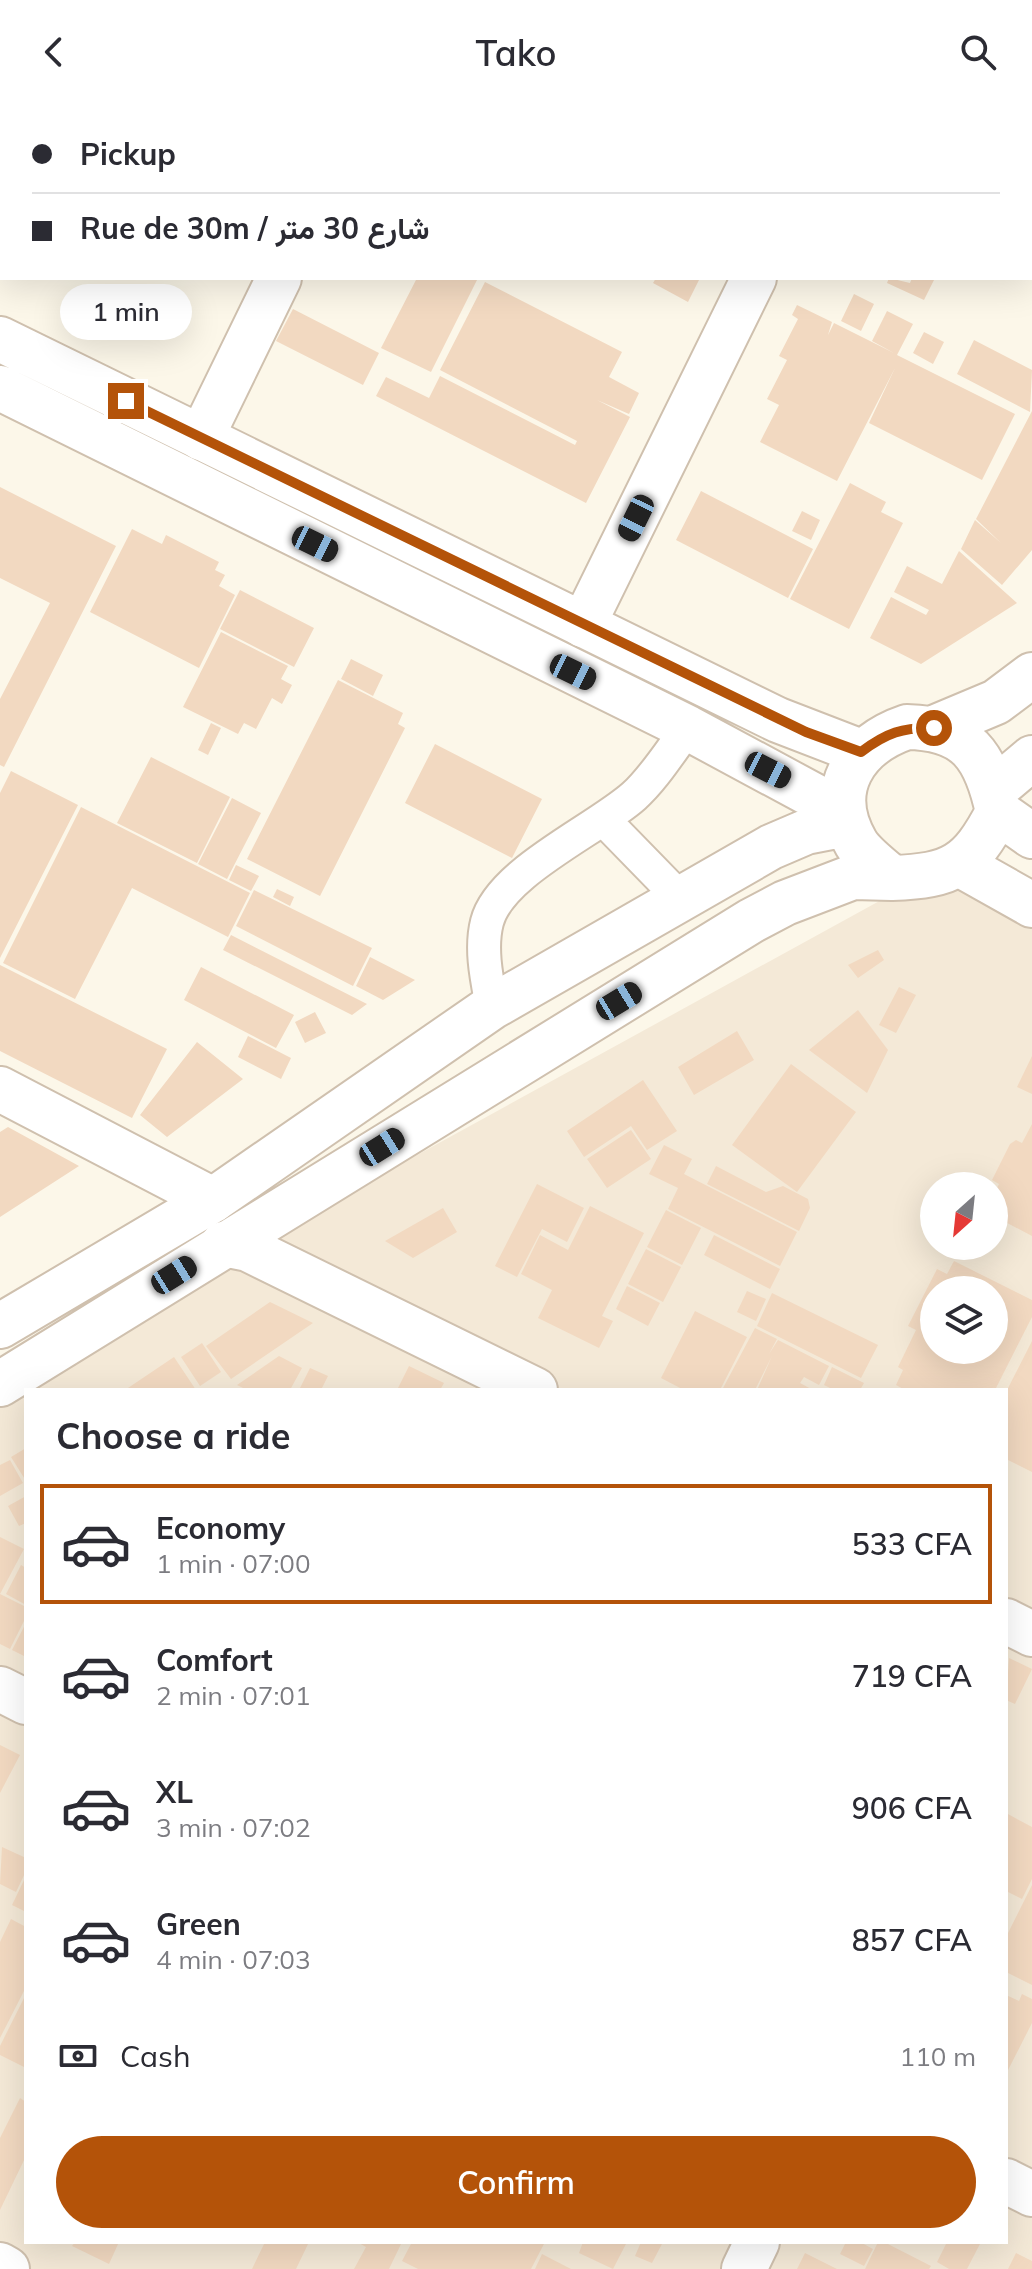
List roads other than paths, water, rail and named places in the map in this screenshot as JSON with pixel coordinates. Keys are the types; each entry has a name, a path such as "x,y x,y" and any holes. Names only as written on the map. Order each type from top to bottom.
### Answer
{"street":[{"path":"201,438 278,280"},
{"path":"583,625 753,280"},
{"path":"0,339 778,720 861,752"},
{"path":"0,388 688,728 845,818"},
{"path":"892,878 858,846 845,818 844,791 861,752 882,735 907,727 934,728 996,702 1032,675"},
{"path":"934,728 973,750 1008,813"},
{"path":"0,1384 762,915 853,877 941,874 961,865 1008,813 1032,758"},
{"path":"0,1326 213,1200 492,1007 771,847 845,818"},
{"path":"961,865 1032,905"},
{"path":"0,1089 213,1200"},
{"path":"223,1244 248,1249 531,1388"},
{"path":"1008,1622 1032,1634"},
{"path":"0,1689 24,1701"},
{"path":"1008,2182 1032,2194"},
{"path":"744,2269 756,2244"},
{"path":"0,2265 7,2269"}],"lane":[{"path":"492,1007 485,948 487,922 499,896 549,855 636,794 688,728"},
{"path":"603,819 681,899"}]}
